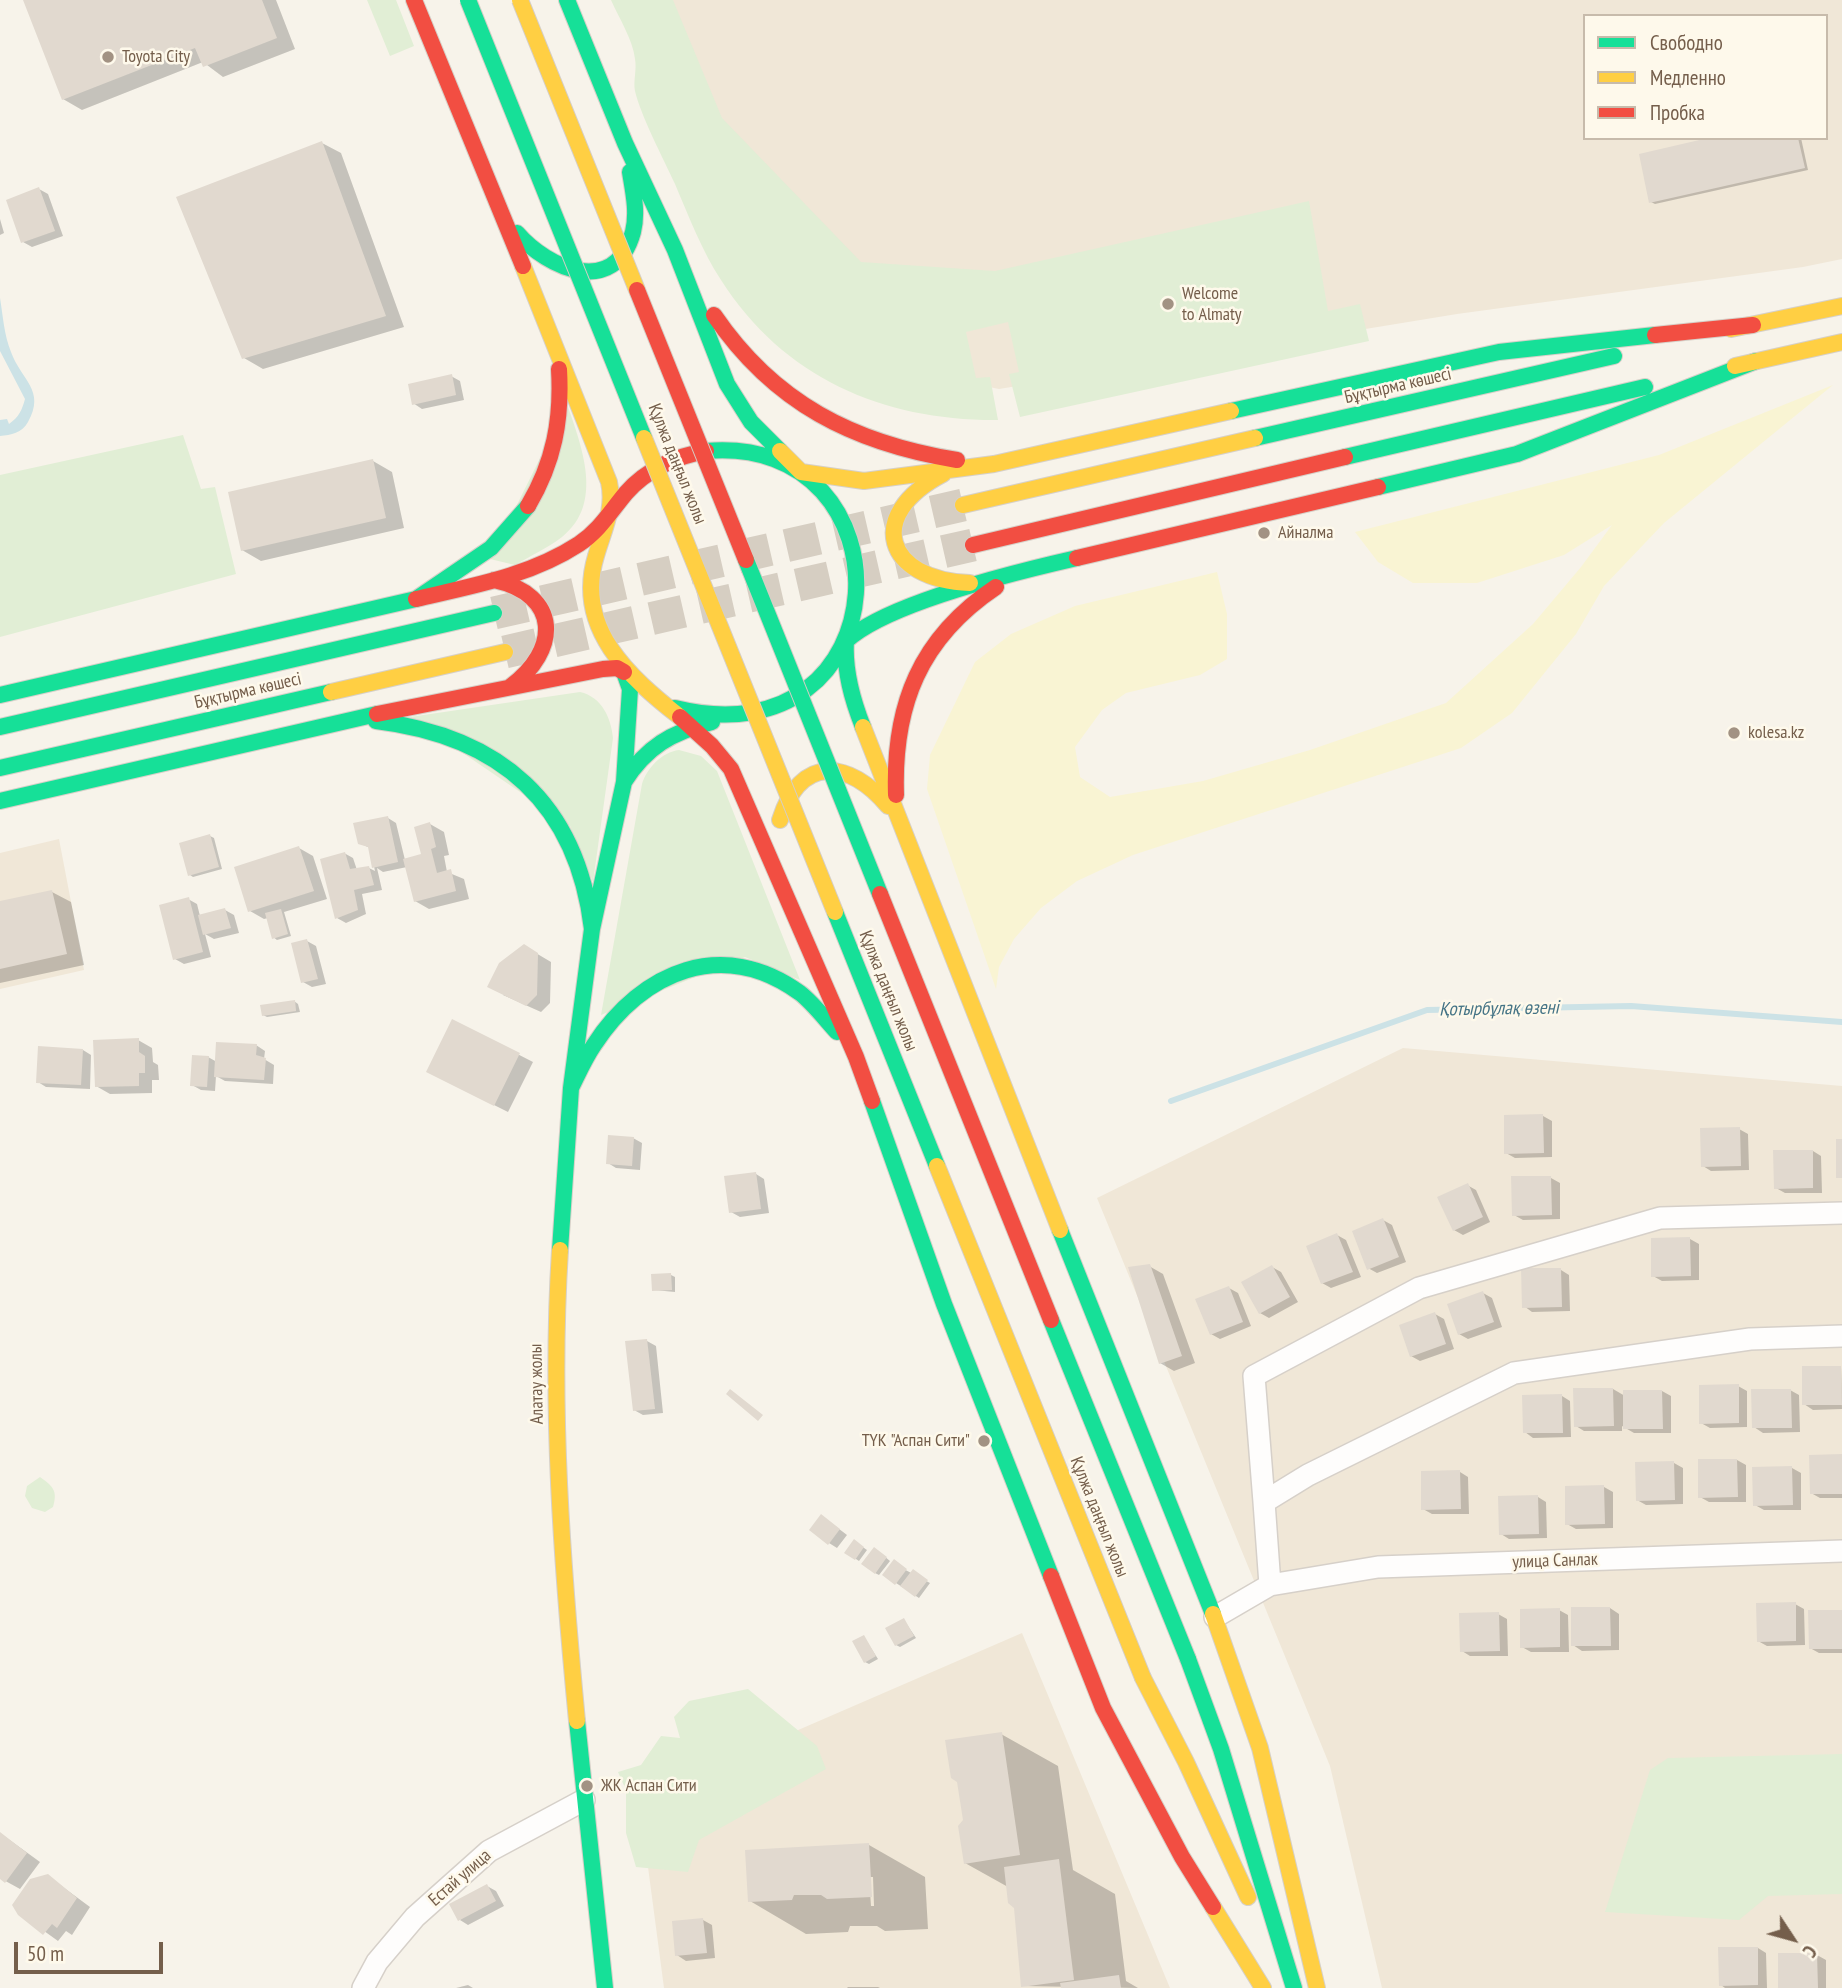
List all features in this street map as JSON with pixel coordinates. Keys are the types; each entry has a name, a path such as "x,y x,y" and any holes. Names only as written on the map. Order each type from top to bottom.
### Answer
{"main road":[{"path":"414,0 606,468 611,495 592,564 592,599 600,632 624,672 695,726 718,749 732,769 856,1057 944,1304 1103,1708 1182,1857 1263,1988"},
{"name":"Құлжа даңғыл жолы","path":"468,0 1143,1678 1186,1762 1289,1988"},
{"name":"Құлжа даңғыл жолы","path":"520,0 1188,1659 1220,1749 1294,1988"},
{"path":"567,0 625,143 675,250 727,384 751,422 831,500 848,544 858,593 846,641 845,657 852,699 904,839 1215,1617 1260,1748 1317,1988"},
{"path":"496,202 524,243 553,267 568,272 589,272 604,266 621,252 631,237 633,192 625,143"},
{"path":"675,250 722,330 741,355 790,396 844,429 877,441 941,458 994,464"},
{"name":"Бұқтырма көшесі","path":"963,505 1842,306"},
{"path":"0,695 494,580 553,558 586,539 605,522 642,477 657,467 695,452 714,449 753,451 802,472 864,481 994,464 1499,352 1753,325"},
{"path":"973,545 1842,342"},
{"path":"416,599 471,567 496,547 537,491 548,466 560,420 559,349"},
{"path":"624,782 648,748 677,732 776,707 811,686 825,673 846,641 875,620 1030,569 1517,454 1756,361"},
{"path":"972,466 928,479 914,490 894,518 894,543 911,567 935,582 951,584 1000,578"},
{"path":"904,839 893,762 915,675 928,652 965,610 989,591 1030,569"},
{"path":"494,580 509,581 527,590 540,604 546,620 547,639 541,658 530,674 510,687"},
{"name":"Бұқтырма көшесі","path":"0,727 494,613"},
{"name":"Бұқтырма көшесі","path":"0,768 505,652"},
{"path":"0,801 345,720 612,668 624,672"},
{"name":"Алатау жолы","path":"605,1988 561,1555 554,1343 571,1088 593,929 624,782 631,689 624,672"},
{"path":"657,699 695,714 737,717"},
{"path":"345,720 395,722 448,737 475,748 519,778 552,814 575,853 585,880 593,929"},
{"path":"797,920 780,841 782,809 788,795 809,774 821,770 846,772 857,777 885,801 897,820"},
{"path":"571,1088 594,1040 623,1006 665,975 705,963 752,970 788,985 832,1026 856,1057"}],"street":[{"path":"1215,1617 1270,1585 1254,1377 1419,1288 1660,1218 1842,1213"},
{"path":"1264,1502 1308,1475 1514,1373 1750,1339 1842,1336"},
{"name":"улица Санлак","path":"1270,1585 1378,1567 1842,1551"},
{"name":"Естай улица","path":"363,1988 377,1962 415,1917 489,1851 584,1800"}],"shaded area":[{"path":"625,0 1842,0 1842,259 1803,267 1457,314 999,389 832,356"},
{"path":"0,298 9,346 15,362 30,386 34,402 33,411 23,429 0,436 0,420 7,419 9,424 20,413 25,399 0,351"},
{"path":"59,839 84,970 0,989 0,853"},
{"path":"1403,1048 1842,1086 1842,1988 1382,1988 1330,1766 1097,1198"},
{"path":"1022,1633 1170,1988 664,1988 639,1799"}],"green space":[{"path":"367,0 396,0 414,46 390,56"},
{"path":"611,0 673,0 722,118 861,262 995,271 1309,201 1328,311 1360,304 1369,341 1020,417 1009,374 1019,372 1008,322 966,332 976,378 990,377 998,420 916,412 877,402 841,388 807,368 775,344 746,314 714,269 642,112 635,91 634,52"},
{"path":"567,404 586,473 583,508 575,523 562,537 515,565 490,559"},
{"path":"183,435 201,489 215,487 236,574 0,637 0,475"},
{"path":"580,692 600,703 610,723 613,738 593,882 570,826 410,717"},
{"path":"679,750 701,756 717,771 800,980 745,957 601,1015 642,784 656,762"},
{"path":"40,1477 55,1493 53,1507 45,1512 32,1508 25,1496 27,1486"},
{"path":"748,1689 817,1746 826,1769 699,1840 688,1872 636,1867 626,1833 626,1790 618,1772 641,1765 661,1736 680,1738 674,1717 689,1701"},
{"path":"1842,1754 1842,1894 1768,1896 1739,1920 1605,1912 1650,1770 1668,1758"}],"sand":[{"path":"1833,385 1664,523 1604,586 1576,634 1512,713 1461,748 1133,855 1077,881 1041,908 1014,939 999,967 996,989 927,789 930,755 975,662 1011,634 1075,606 1217,572 1227,614 1227,659 1200,675 1126,693 1102,710 1075,747 1080,777 1110,797 1203,781 1310,750 1446,703 1533,624 1612,525 1564,555 1477,583 1413,583 1378,562 1355,532 1659,455"}],"building":[{"name":"Toyota City","path":"23,0 262,0 277,38 203,67 195,48 62,100"},
{"path":"1699,140 1798,140 1805,168 1649,203 1639,154"},
{"path":"322,141 386,316 242,359 176,197"},
{"path":"39,187 55,231 21,243 6,200"},
{"path":"452,374 456,395 412,405 408,384"},
{"path":"373,459 386,518 241,551 228,492"},
{"path":"388,816 398,862 372,868 368,847 358,844 353,823"},
{"path":"430,822 436,847 431,849 437,873 451,869 456,891 414,902 403,859 421,854 414,827"},
{"path":"210,834 219,867 188,876 179,843"},
{"path":"299,846 314,891 248,912 234,867"},
{"path":"345,852 350,869 369,866 374,885 354,890 358,910 335,919 320,859"},
{"path":"52,890 67,954 0,969 0,901"},
{"path":"189,897 203,952 173,960 159,905"},
{"path":"225,908 231,928 203,935 198,915"},
{"path":"281,909 288,934 272,939 265,913"},
{"path":"307,939 318,979 301,983 291,943"},
{"path":"524,944 538,953 537,995 526,1006 487,987 499,963"},
{"path":"295,1000 296,1011 262,1016 260,1005"},
{"path":"452,1019 520,1053 494,1106 426,1072"},
{"path":"139,1038 139,1052 145,1056 145,1073 139,1073 139,1086 95,1087 93,1040"},
{"path":"216,1042 257,1044 256,1055 266,1058 264,1080 214,1077"},
{"path":"38,1046 83,1049 81,1085 36,1083"},
{"path":"192,1055 209,1056 207,1087 190,1086"},
{"path":"1543,1114 1544,1153 1504,1154 1504,1115"},
{"path":"1740,1127 1741,1166 1701,1167 1700,1128"},
{"path":"608,1135 634,1137 632,1166 606,1164"},
{"path":"1836,1139 1842,1139 1842,1178 1836,1178"},
{"path":"1773,1150 1813,1150 1813,1188 1774,1189"},
{"path":"756,1172 761,1209 729,1213 724,1176"},
{"path":"1511,1176 1551,1176 1552,1215 1512,1216"},
{"path":"1468,1183 1483,1217 1453,1231 1437,1197"},
{"path":"1383,1218 1399,1257 1367,1270 1352,1231"},
{"path":"1337,1233 1353,1272 1321,1284 1306,1246"},
{"path":"1690,1237 1691,1276 1651,1277 1651,1238"},
{"path":"1150,1264 1182,1356 1159,1364 1128,1267"},
{"path":"1272,1265 1290,1297 1259,1314 1241,1282"},
{"path":"1521,1268 1561,1268 1562,1307 1522,1308"},
{"path":"671,1273 672,1290 652,1291 651,1274"},
{"path":"1229,1286 1243,1322 1210,1335 1195,1299"},
{"path":"1483,1291 1494,1322 1458,1335 1447,1304"},
{"path":"1435,1312 1446,1344 1410,1357 1399,1325"},
{"path":"647,1339 655,1409 633,1411 625,1341"},
{"path":"1802,1366 1841,1366 1842,1405 1802,1405"},
{"path":"1739,1384 1739,1423 1699,1424 1699,1385"},
{"path":"1573,1388 1613,1388 1614,1426 1574,1427"},
{"path":"730,1389 763,1415 758,1421 726,1394"},
{"path":"1751,1389 1791,1389 1792,1428 1752,1428"},
{"path":"1623,1390 1662,1390 1663,1429 1623,1429"},
{"path":"1562,1394 1563,1433 1523,1433 1522,1395"},
{"path":"1842,1454 1842,1494 1810,1494 1809,1455"},
{"path":"1698,1459 1737,1459 1738,1497 1698,1498"},
{"path":"1674,1461 1675,1500 1636,1501 1635,1462"},
{"path":"1792,1466 1793,1505 1753,1506 1752,1467"},
{"path":"1460,1470 1461,1509 1421,1510 1421,1471"},
{"path":"1604,1485 1605,1524 1565,1525 1565,1486"},
{"path":"1538,1495 1539,1534 1499,1535 1498,1496"},
{"path":"821,1514 840,1529 828,1545 809,1530"},
{"path":"854,1539 864,1547 855,1560 844,1553"},
{"path":"874,1547 887,1557 875,1574 861,1564"},
{"path":"894,1559 907,1569 895,1585 882,1575"},
{"path":"913,1569 928,1580 915,1597 900,1586"},
{"path":"1796,1602 1796,1641 1757,1642 1756,1603"},
{"path":"1571,1607 1610,1607 1611,1646 1571,1646"},
{"path":"1560,1608 1560,1647 1520,1648 1520,1609"},
{"path":"1808,1610 1842,1610 1842,1649 1809,1649"},
{"path":"1499,1612 1500,1651 1460,1652 1459,1613"},
{"path":"904,1618 914,1636 895,1646 885,1628"},
{"path":"864,1635 876,1656 864,1663 852,1641"},
{"path":"1002,1732 1020,1855 964,1864 958,1826 963,1820 957,1782 951,1778 945,1740"},
{"path":"0,1832 27,1853 5,1883 0,1879"},
{"path":"869,1843 872,1897 827,1899 821,1895 794,1895 792,1900 748,1902 745,1850"},
{"path":"1059,1859 1074,1980 1021,1987 1014,1908 1008,1903 1004,1867"},
{"path":"48,1874 77,1898 57,1928 52,1924 43,1935 18,1915 12,1905 30,1879"},
{"path":"487,1884 496,1901 458,1921 449,1904"},
{"path":"703,1918 707,1953 675,1956 672,1921"},
{"path":"1718,1947 1758,1947 1758,1985 1719,1986"},
{"path":"1778,1953 1817,1953 1818,1988 1778,1988"},
{"path":"1119,1975 1121,1988 1061,1988 1060,1983"}],"waterway":[{"name":"Қотырбұлақ өзені","path":"1171,1101 1427,1010 1631,1006 1842,1022"}],"tunnel":[{"path":"494,613 963,505"},
{"path":"505,652 973,545"}],"traffic: fast":[{"path":"468,0 644,438"},
{"path":"567,0 625,143 675,250 727,384 751,422 780,451"},
{"path":"517,233 530,246 563,266 580,271 597,271 612,265 624,252 633,232 635,209 630,172"},
{"path":"1231,411 1499,352 1655,335"},
{"path":"1255,438 1614,356"},
{"path":"1378,487 1517,454 1756,361"},
{"path":"1345,457 1645,387"},
{"path":"675,708 751,712 807,689 842,647 856,594 849,539 822,491 774,459 706,451"},
{"path":"0,695 416,599 491,548 528,506"},
{"path":"863,727 850,685 846,641 865,627 922,601 1077,558"},
{"path":"746,560 880,894"},
{"path":"0,727 494,613"},
{"path":"560,1250 571,1088 592,929 624,782 630,689 624,672"},
{"path":"0,768 331,692"},
{"path":"0,801 377,714"},
{"path":"376,721 420,729 460,742 495,760 525,783 550,812 569,845 583,885 592,929"},
{"path":"624,782 641,759 661,743 684,731 712,722"},
{"path":"835,912 937,1166"},
{"path":"571,1088 591,1050 613,1019 660,981 686,970 714,965 742,967 771,976 805,997 837,1032"},
{"path":"872,1101 944,1304 1051,1576"},
{"path":"1060,1230 1213,1614"},
{"path":"1051,1320 1188,1659"},
{"path":"1188,1659 1221,1749 1294,1988"},
{"path":"577,1721 605,1988"}],"traffic: slow":[{"path":"520,0 637,290"},
{"path":"523,266 609,482 609,511 591,582 593,606 599,628 625,667 680,717"},
{"path":"1731,329 1842,306"},
{"path":"1735,366 1842,342"},
{"path":"780,451 801,472 864,481 994,464 1231,411"},
{"path":"644,438 835,912"},
{"path":"963,505 1255,438"},
{"path":"943,474 918,490 902,508 894,526 895,543 903,558 919,570 941,579 970,583"},
{"path":"331,692 505,652"},
{"path":"863,727 1060,1230"},
{"path":"780,820 789,799 800,784 813,775 827,771 857,779 873,790 888,806"},
{"path":"937,1166 1143,1678"},
{"path":"560,1250 556,1368 559,1485 577,1721"},
{"path":"1213,1614 1260,1748 1317,1988"},
{"path":"1143,1678 1186,1762 1248,1897"},
{"path":"1213,1907 1263,1988"}],"traffic: jam":[{"path":"414,0 523,266"},
{"path":"637,290 746,560"},
{"path":"714,315 737,346 763,372 790,395 819,414 884,443 957,460"},
{"path":"1655,335 1753,325"},
{"path":"528,506 544,473 554,440 559,406 559,369"},
{"path":"416,599 500,579 560,555 593,533 643,477 673,460 706,451"},
{"path":"973,545 1345,457"},
{"path":"1077,558 1378,487"},
{"path":"494,580 516,587 532,598 542,611 546,625 545,641 538,657 510,687"},
{"path":"896,795 900,732 906,703 916,676 930,651 948,628 996,587"},
{"path":"377,714 603,669 617,668 624,672"},
{"path":"680,717 712,746 731,769 856,1057 872,1101"},
{"path":"880,894 1051,1320"},
{"path":"1051,1576 1103,1708 1182,1857 1213,1907"}],"place":[{"name":"Toyota City","path":"108,57"},
{"name":"Welcome to Almaty","path":"1168,304"},
{"name":"Айналма","path":"1264,533"},
{"name":"kolesa.kz","path":"1734,733"},
{"name":"ТҮК \"Аспан Сити\"","path":"984,1441"},
{"name":"ЖК Аспан Сити","path":"587,1786"}]}
